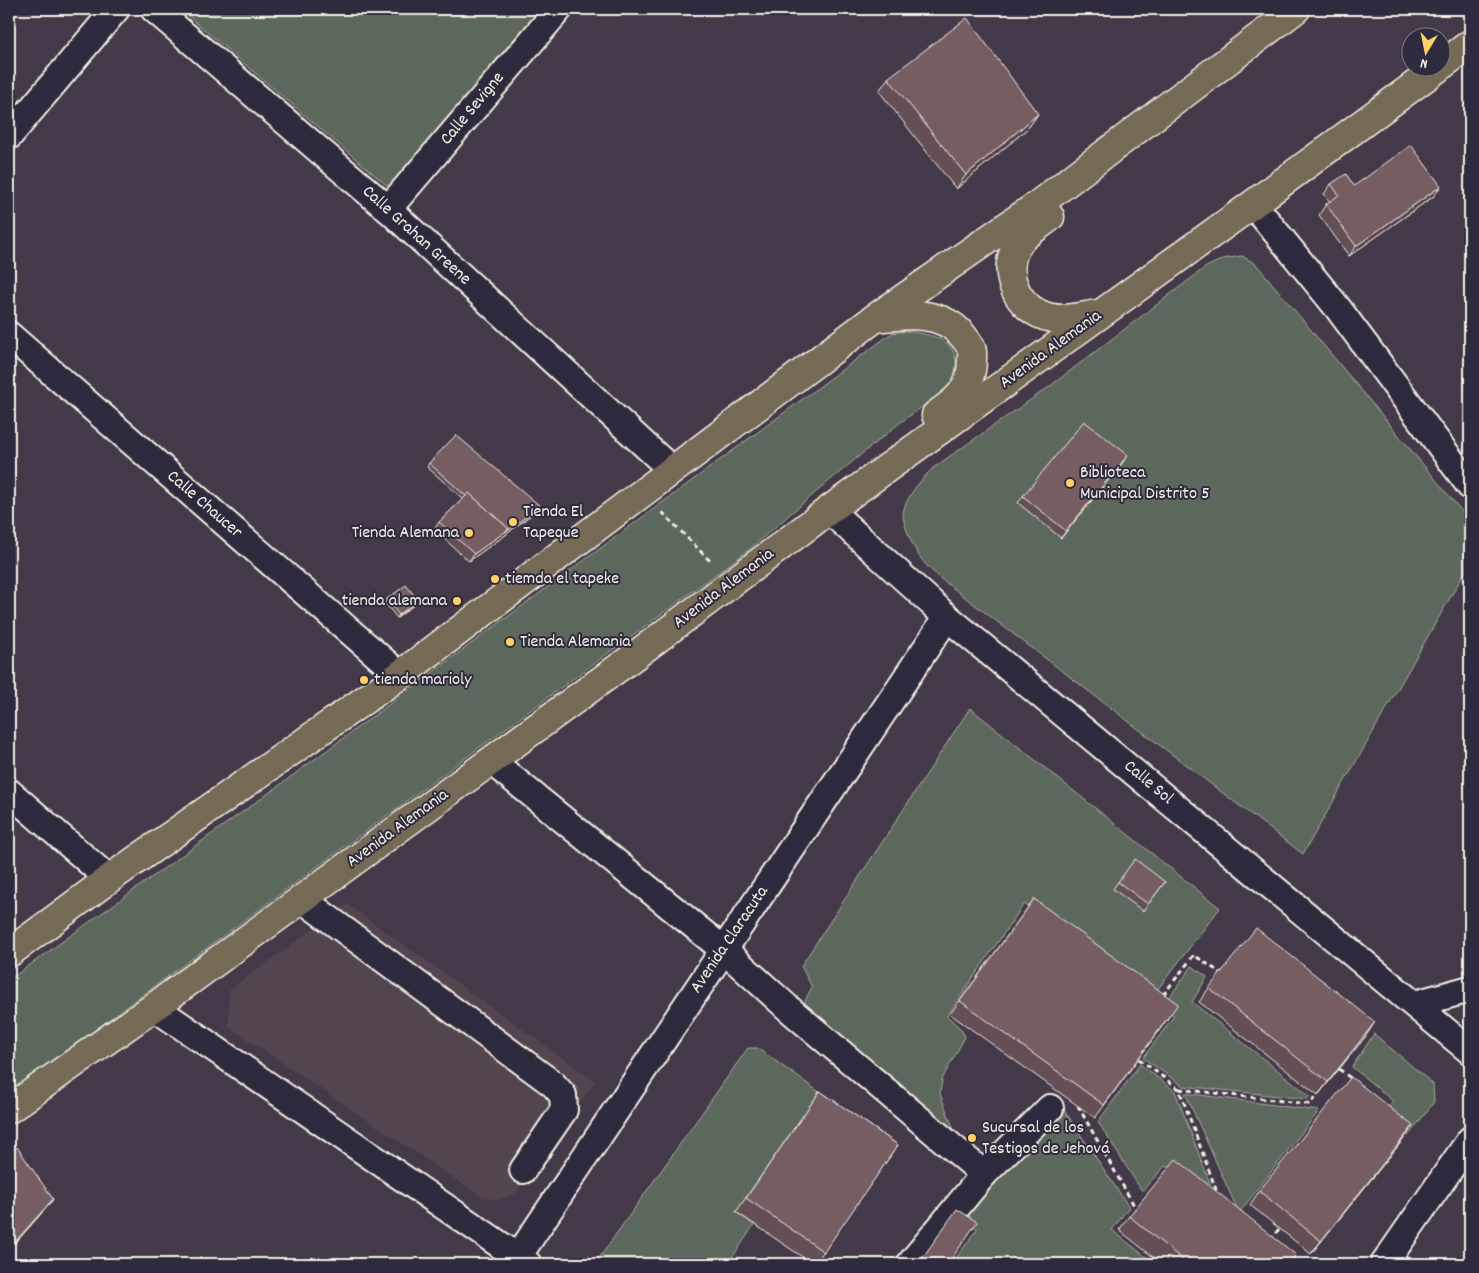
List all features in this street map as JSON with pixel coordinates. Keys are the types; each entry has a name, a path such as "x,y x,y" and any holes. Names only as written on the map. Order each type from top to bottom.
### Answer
{"main road":[{"path":"9,953 109,879 400,676 875,318 1036,206 1296,9"},
{"path":"1452,58 1470,44"},
{"name":"Avenida Alemania","path":"9,1109 154,1007 491,761 829,510 1424,78"},
{"path":"1099,314 1072,318 1051,318 1023,303 1014,290 1010,274 1016,248 1021,240 1121,163 1179,98"},
{"path":"875,318 902,315 922,315 937,318 958,329 972,348 972,364 968,382 960,395 898,449 878,476"}],"street":[{"path":"9,136 116,9"},
{"name":"Calle Grahan Greene","path":"154,9 388,210 672,470"},
{"name":"Calle Sevigne","path":"388,210 559,9"},
{"path":"1253,204 1337,307 1470,486"},
{"name":"Calle Chaucer","path":"9,335 400,676"},
{"name":"Calle Sol","path":"829,510 947,617 1470,1051"},
{"name":"Avenida Claracuta","path":"519,1262 724,950 947,617"},
{"path":"491,761 724,950 789,1009 984,1174"},
{"path":"9,792 109,879"},
{"path":"302,899 553,1084 563,1095 564,1110 523,1170"},
{"path":"1415,1004 1470,989"},
{"path":"154,1007 519,1262"},
{"path":"910,1264 984,1174 1050,1108"},
{"path":"1384,1264 1470,1140"}],"path":[{"path":"642,492 731,584"},
{"path":"1159,999 1194,955 1222,974"},
{"path":"1138,1059 1179,1089 1309,1104 1318,1096"},
{"path":"1339,1069 1354,1081"},
{"path":"1179,1089 1221,1204"},
{"path":"1078,1106 1136,1209"},
{"path":"1268,1243 1279,1229"}],"shaded area":[{"path":"347,904 595,1081 513,1195 498,1200 482,1197 229,1027 229,990"}],"green space":[{"path":"180,9 543,9 390,188"},
{"path":"1242,256 1256,264 1470,521 1470,563 1303,854 941,579 919,556 909,537 903,518 907,500 933,468 1049,387 1206,267 1223,259"},
{"path":"906,331 930,335 945,342 950,347 954,353 956,370 955,378 950,386 882,437 750,549 9,1093 9,980 277,787 892,333"},
{"path":"970,708 1220,908 1154,994 1024,904 947,1016 961,1029 965,1037 942,1079 940,1094 961,1148 799,1013 812,987 801,966"},
{"path":"1192,966 1207,977 1192,1002 1310,1096 1307,1099 1183,1086 1143,1058 1174,1016 1163,1006"},
{"path":"1374,1034 1433,1084 1434,1102 1408,1136 1382,1115 1393,1101 1352,1067"},
{"path":"748,1048 757,1048 822,1094 737,1213 754,1225 728,1264 595,1264"},
{"path":"1140,1064 1175,1091 1219,1207 1165,1166 1142,1191 1098,1122"},
{"path":"1185,1093 1319,1111 1239,1213"},
{"path":"1064,1110 1129,1207 1112,1230 1155,1264 952,1264 977,1229 961,1212 980,1191 994,1183"}],"building":[{"path":"967,18 1038,114 966,175 888,78"},
{"path":"1411,145 1441,186 1356,246 1326,204 1339,195 1331,184 1346,174 1354,186"},
{"name":"Biblioteca Municipal Distrito 5","path":"1084,421 1128,455 1066,531 1023,496"},
{"path":"456,435 540,506 506,532 509,529 469,493 466,496 429,463"},
{"name":"Tienda Alemana","path":"469,493 509,529 474,554 439,522"},
{"path":"406,585 418,600 399,615 387,599"},
{"path":"1135,859 1165,882 1148,904 1118,882"},
{"path":"1034,899 1178,1004 1104,1105 960,1001"},
{"path":"1256,928 1375,1022 1328,1082 1209,988"},
{"path":"1351,1077 1413,1126 1321,1241 1259,1191"},
{"path":"820,1091 898,1145 824,1252 746,1198"},
{"path":"17,1147 53,1199 14,1243 9,1239 9,1153"},
{"path":"1176,1159 1296,1255 1288,1264 1188,1264 1129,1216"},
{"path":"957,1209 977,1222 948,1264 918,1264"}],"place":[{"name":"Biblioteca Municipal Distrito 5","path":"1070,483"},
{"name":"Tienda El Tapeque","path":"513,522"},
{"name":"Tienda Alemana","path":"469,533"},
{"name":"tiemda el tapeke","path":"495,579"},
{"name":"tienda alemana","path":"457,601"},
{"name":"Tienda Alemania","path":"510,642"},
{"name":"tienda marioly","path":"364,680"},
{"name":"Sucursal de los Testigos de Jehová","path":"972,1138"}]}
